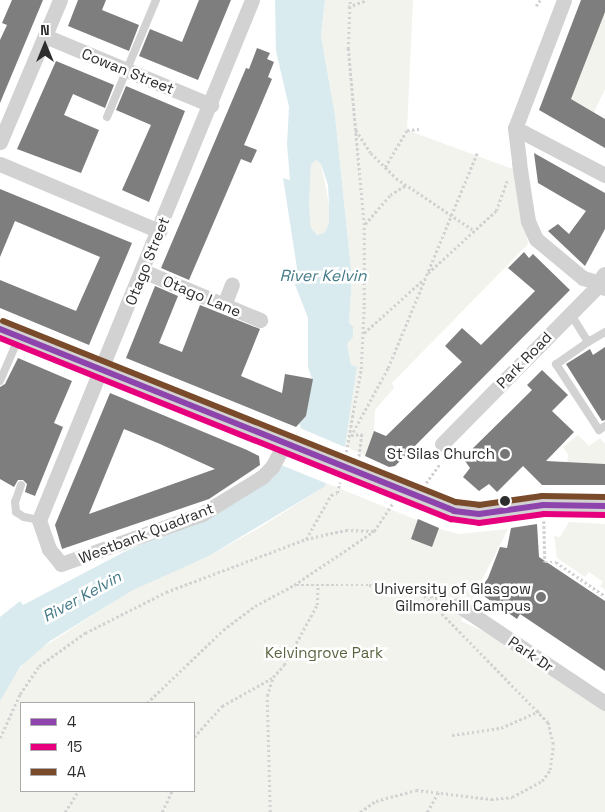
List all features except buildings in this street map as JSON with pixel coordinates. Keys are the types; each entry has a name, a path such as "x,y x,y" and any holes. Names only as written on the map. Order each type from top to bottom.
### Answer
{"street":[{"path":"0,142 60,0"},
{"name":"Otago Street","path":"40,520 211,105 252,0"},
{"path":"564,0 515,128 528,221 536,239 583,278 604,281"},
{"name":"Cowan Street","path":"45,36 211,105"},
{"path":"515,128 605,175"},
{"path":"0,164 159,231"},
{"name":"Otago Lane","path":"143,271 260,320"},
{"name":"Park Road","path":"442,444 570,313 604,281"},
{"path":"224,305 232,284"},
{"path":"0,329 102,368 287,444 349,474 470,514 551,504 605,506"},
{"name":"Westbank Quadrant","path":"40,520 54,558 61,564 70,562 183,522 225,502 268,471 287,444"},
{"name":"Park Dr","path":"458,604 605,703"}],"lane":[{"path":"107,117 156,0"},
{"path":"570,313 588,342"},
{"path":"605,332 556,364 599,430 605,426"},
{"path":"0,381 19,337"},
{"path":"21,485 15,502 16,512 24,517 40,520"}],"path":[{"path":"345,456 351,435 363,334 364,225 348,49 348,7 350,0"},
{"path":"348,7 367,0"},
{"path":"536,6 540,0"},
{"path":"355,128 385,167 406,185 449,216 472,229"},
{"path":"385,167 407,130 419,129"},
{"path":"351,435 388,368 449,216 477,153"},
{"path":"363,334 389,308 415,290 426,276 472,229 496,211 508,177"},
{"path":"364,225 390,195 406,185"},
{"path":"351,435 362,434 361,454"},
{"path":"422,484 430,480 440,464"},
{"path":"306,539 331,494 338,493 349,474"},
{"path":"148,702 223,630 255,606 294,585 374,531 390,510 398,490"},
{"path":"544,529 545,562 556,562 605,596"},
{"path":"0,738 20,694 39,666 85,633 166,592 306,539 346,530 374,531"},
{"path":"294,585 370,585 421,593 458,604"},
{"path":"270,812 266,726 267,696 273,677 307,625 317,605 318,585"},
{"path":"360,812 376,801 402,792 439,791 502,798 521,793 542,781 550,770 553,744 548,723 539,711 421,593"},
{"path":"195,736 222,706 273,677"},
{"path":"452,735 501,728 539,711"},
{"path":"427,812 439,791"},
{"path":"64,812 77,792"},
{"path":"162,812 172,792"}],"green space":[{"path":"325,0 413,0 407,130 518,171 528,244 392,383 394,388 375,410 374,431 365,456 345,446 357,367 351,365 347,344 353,337 353,325 349,324 352,278 335,115 321,36"},
{"path":"605,12 605,89 594,112 568,97"},
{"path":"316,160 321,164 329,205 329,223 325,232 316,235 311,228 309,206 311,165"},
{"path":"578,435 589,446 600,438 605,444 605,464 570,462 566,475 568,454 563,447"},
{"name":"Kelvingrove Park","path":"326,483 439,529 459,534 508,529 461,621 491,635 605,711 605,812 0,812 0,701 10,680 32,654 137,587 209,556 259,528 316,492"},
{"path":"569,522 605,524 605,590 600,586 603,582 589,572 585,577 557,558 554,536 560,537"}],"water":[{"name":"River Kelvin","path":"275,0 325,0 321,36 335,115 352,278 349,323 353,326 353,337 347,344 351,365 357,367 345,446 324,487 209,556 133,590 50,641 20,667 0,701 0,617 20,601 23,605 124,552 233,504 290,446 301,426 299,424 306,416 312,379 308,367 308,318 294,282 297,268 283,178 290,180 287,144 289,107 276,51","holes":["316,160 321,164 328,185 329,223 325,232 317,235 311,228 309,206 311,165"]}],"pier":[{"path":"300,428 347,448 328,484 281,465"}],"transit line":[{"name":"4A","path":"3,321 456,502 479,505 542,496 605,497"},
{"name":"4","path":"0,329 454,511 479,514 543,505 605,506"},
{"name":"15","path":"0,338 451,519 479,523 544,514 605,515"}],"place":[{"name":"St Silas Church","path":"505,454"},
{"name":"University of Glasgow Gilmorehill Campus","path":"541,597"}]}
